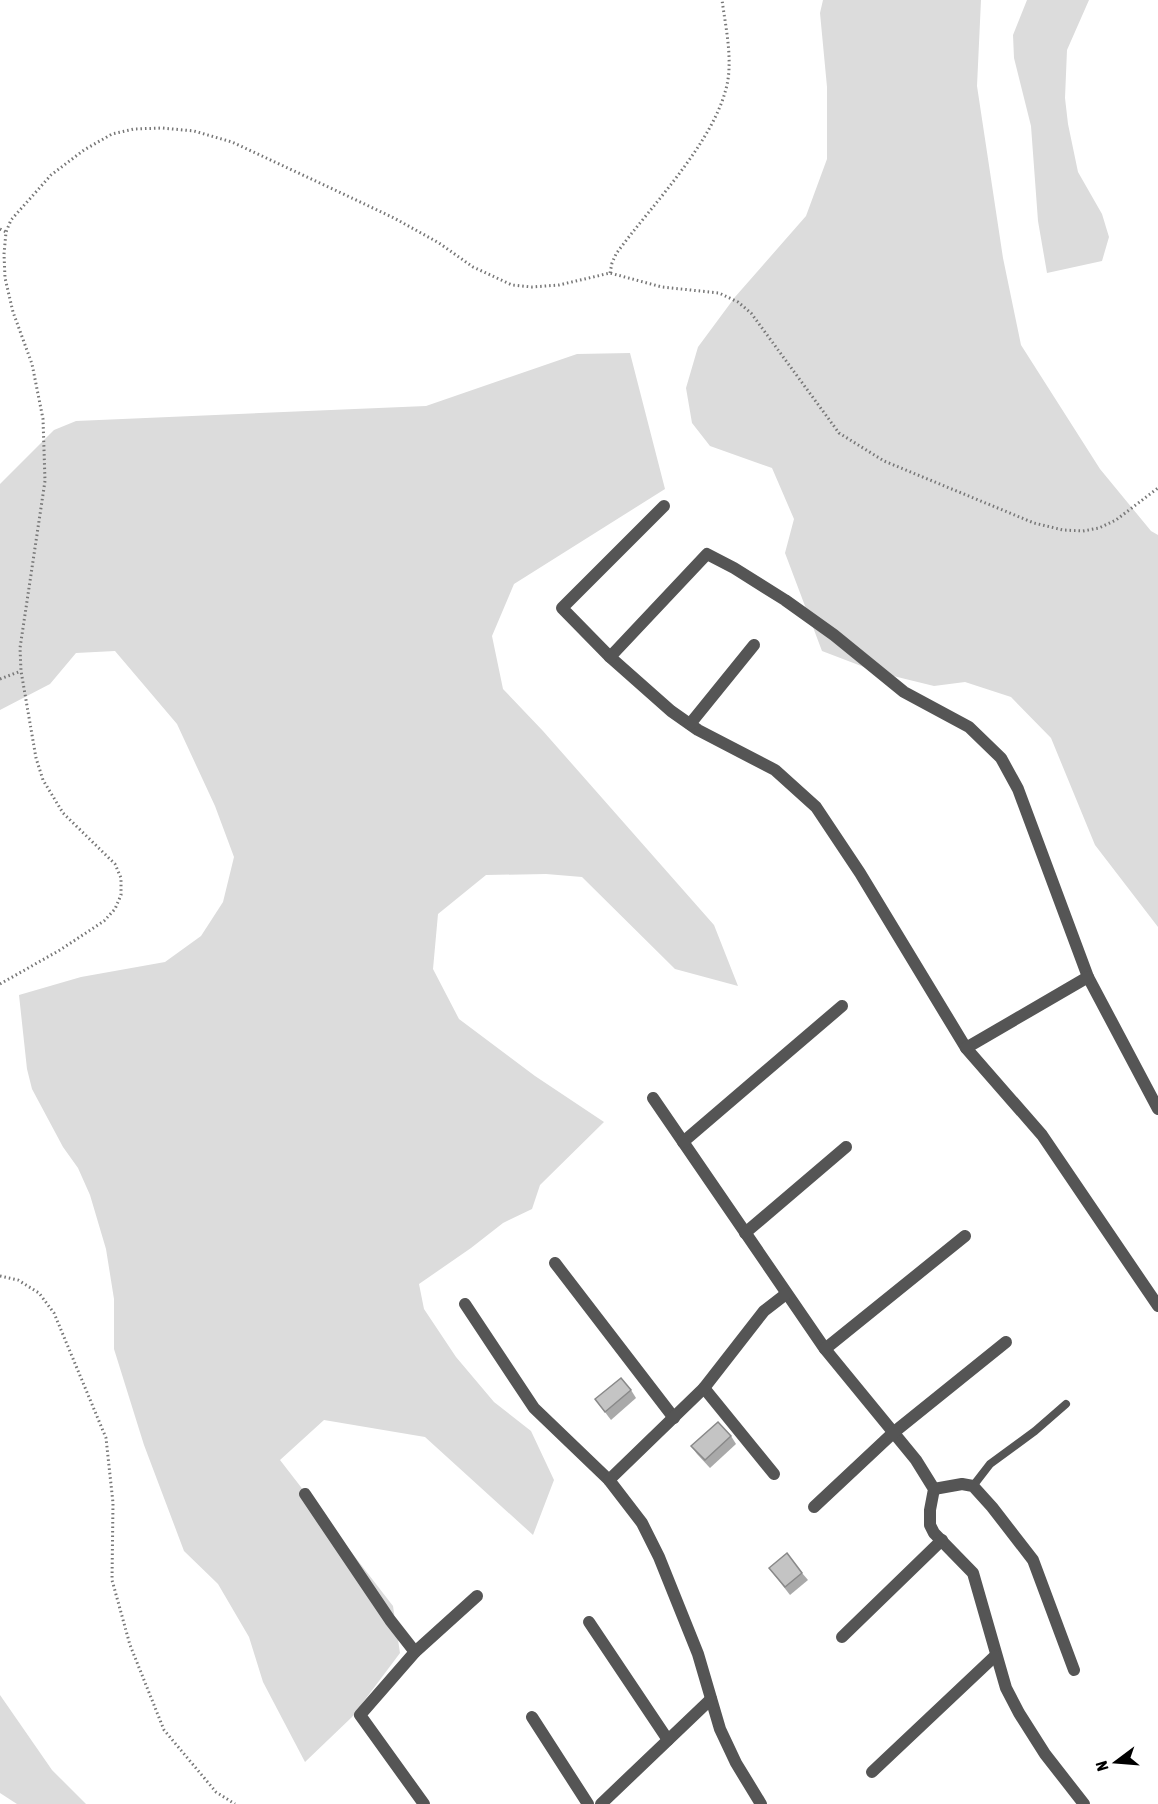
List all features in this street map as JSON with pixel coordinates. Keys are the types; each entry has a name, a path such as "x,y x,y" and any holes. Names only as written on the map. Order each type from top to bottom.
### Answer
{"street":[{"path":"664,506 562,608 610,657 671,711 690,724 775,770 816,807 860,873 966,1048 1042,1135 1158,1306"},
{"path":"610,657 707,554 785,600 834,635 904,692 969,727 1001,758 1023,801 1088,977 1158,1109"},
{"path":"690,724 754,645"},
{"path":"966,1048 1088,977"},
{"path":"683,1142 842,1006"},
{"path":"653,1098 786,1294 825,1348 916,1460 934,1489 930,1524 934,1533 973,1573 1006,1688 1045,1754 1084,1804"},
{"path":"745,1233 846,1147"},
{"path":"825,1348 964,1236"},
{"path":"555,1263 674,1418"},
{"path":"609,1479 704,1388 764,1311 786,1294"},
{"path":"465,1304 534,1408 609,1479 642,1523 659,1557 698,1654 720,1729 736,1763 761,1804"},
{"path":"814,1507 893,1433 1006,1342"},
{"path":"704,1388 774,1474"},
{"path":"934,1489 962,1484 973,1486 1033,1560 1074,1670"},
{"path":"306,1494 390,1620 416,1652"},
{"path":"842,1637 942,1539"},
{"path":"424,1804 360,1715 416,1652 477,1596"},
{"path":"589,1622 668,1740"},
{"path":"872,1772 995,1656"},
{"path":"601,1804 711,1699"},
{"path":"532,1717 588,1804"}],"lane":[{"path":"973,1486 990,1464 1035,1431 1066,1404"}],"path":[{"path":"610,273 616,254 710,129 724,98 729,70 722,0"},
{"path":"0,984 104,921 115,909 121,895 121,878 115,864 63,813 43,780 36,758 21,671 20,648 45,481 43,419 32,364 4,278 6,232 11,220 51,175 84,150 112,134 134,129 162,128 194,131 232,142 394,218 439,243 473,267 512,285 532,287 559,285 610,273 662,287 719,292 738,302 751,313 839,433 884,461 1034,523 1063,530 1083,531 1099,528 1116,520 1158,488"},
{"path":"0,230 6,232"},
{"path":"0,679 21,671"},
{"path":"0,1276 18,1280 39,1293 54,1313 106,1438 113,1503 112,1580 130,1645 164,1730 216,1792 235,1804"}],"shaded area":[{"path":"823,0 981,0 977,86 1003,258 1021,345 1100,469 1151,531 1158,535 1158,927 1095,845 1051,738 1011,697 965,682 934,686 877,672 822,651 785,553 794,519 772,468 710,446 692,423 686,388 698,347 735,297 806,216 827,159 827,87 820,13"},
{"path":"1027,0 1089,0 1067,50 1065,98 1078,172 1102,214 1109,237 1102,261 1047,273 1038,221 1031,126 1014,58 1013,35"},
{"path":"630,353 665,489 514,584 492,636 503,689 543,731 714,925 738,986 675,969 582,877 546,874 486,875 438,914 433,969 459,1019 535,1076 604,1122 540,1185 532,1209 503,1223 419,1284 424,1309 456,1357 494,1402 531,1431 554,1480 533,1535 425,1437 324,1420 280,1460 393,1606 400,1653 352,1717 305,1762 263,1682 249,1637 218,1584 184,1551 144,1445 114,1349 114,1299 106,1249 90,1195 78,1168 63,1147 32,1089 27,1069 19,995 81,977 165,962 201,936 223,902 234,857 215,806 177,724 115,651 76,653 50,684 0,710 0,484 54,430 76,421 426,406 577,354"},
{"path":"0,1695 52,1770 86,1804 17,1804 0,1793"}],"building":[{"path":"621,1378 631,1390 605,1412 595,1399"},
{"path":"718,1422 731,1436 705,1460 691,1446"},
{"path":"787,1553 802,1573 785,1587 769,1568"}]}
